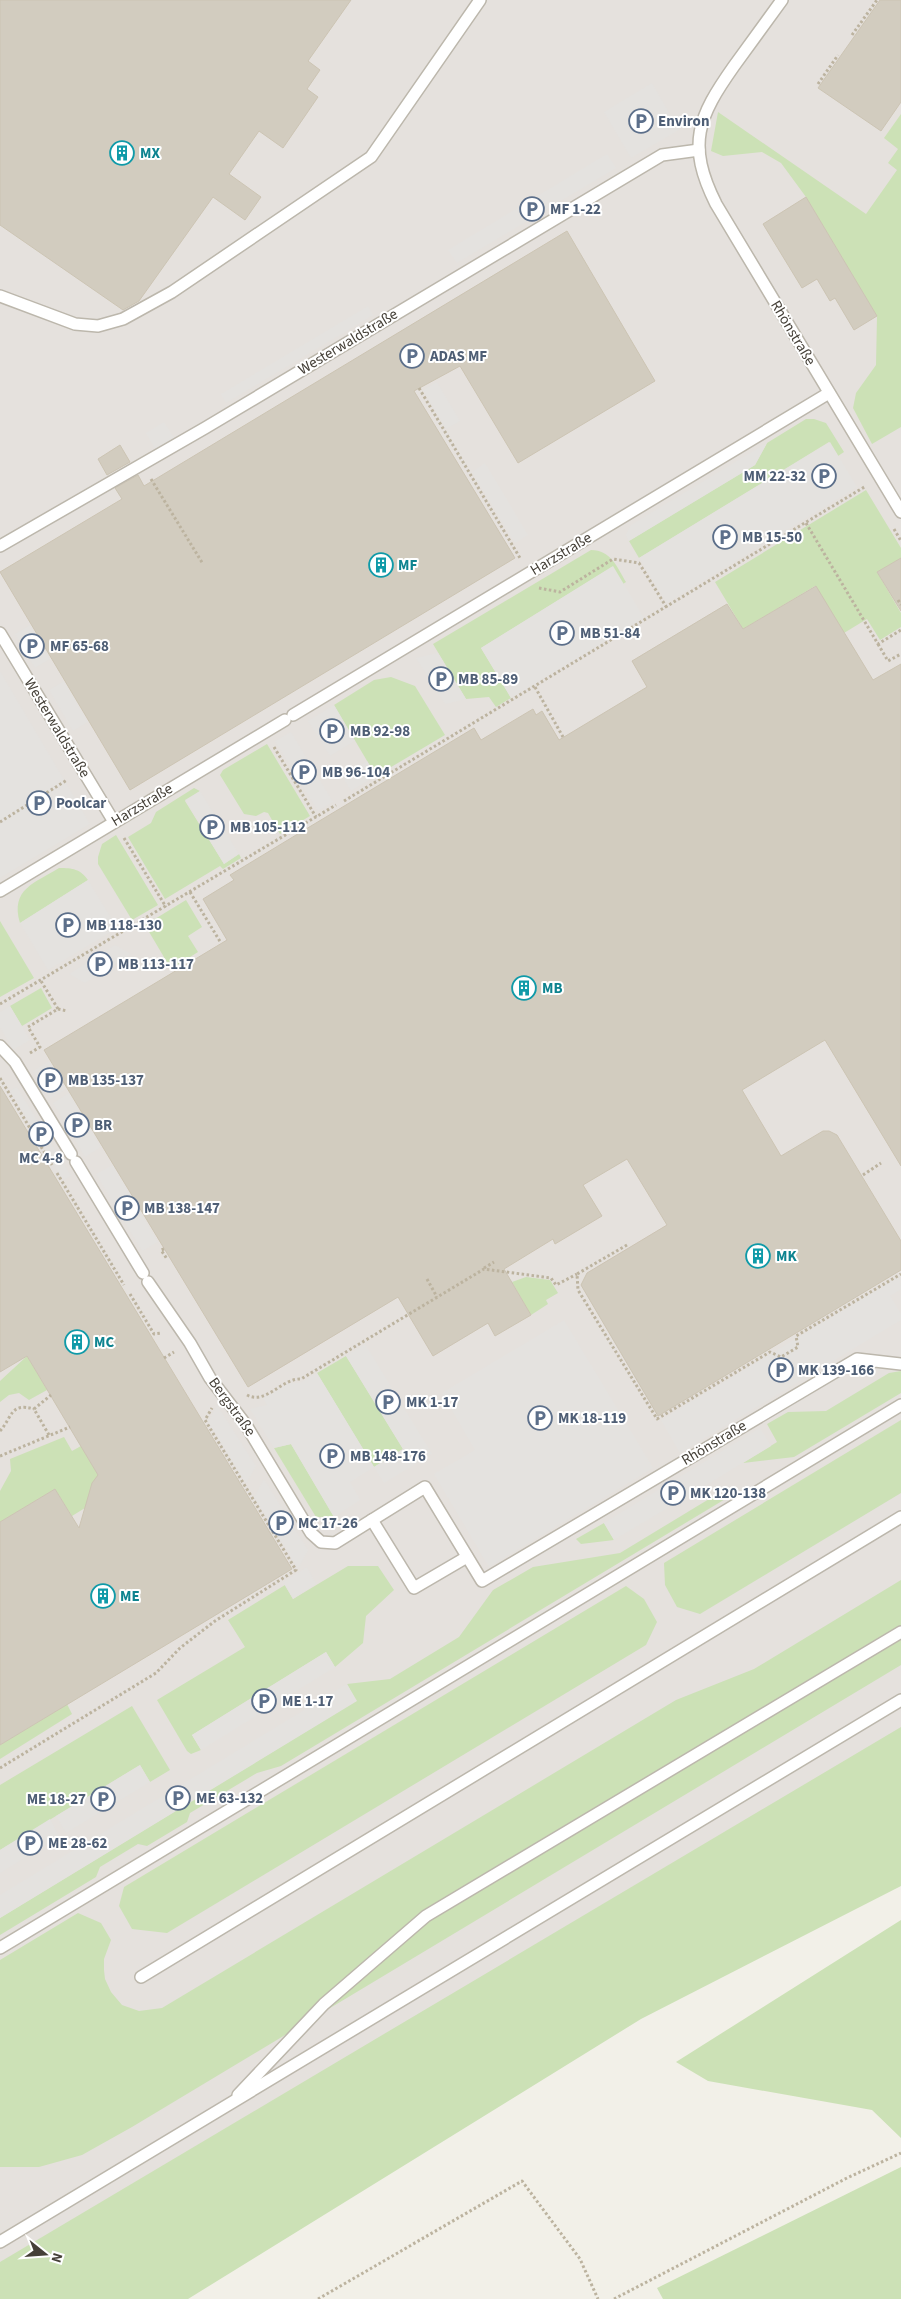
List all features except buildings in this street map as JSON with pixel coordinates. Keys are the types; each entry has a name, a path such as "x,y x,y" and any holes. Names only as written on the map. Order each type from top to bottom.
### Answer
{"lane":[{"path":"0,296 75,324 98,326 122,319 172,292 371,157 480,0"},
{"name":"Rhönstraße","path":"782,0 710,100 701,124 699,150 702,173 716,204 901,512"},
{"name":"Westerwaldstraße","path":"0,546 205,428 662,155 699,150"},
{"name":"Harzstraße","path":"0,891 829,393"},
{"name":"Westerwaldstraße","path":"0,633 114,822"},
{"name":"Bergstraße","path":"0,1046 16,1062 146,1278 210,1378 246,1425 311,1533 321,1542 335,1543 372,1520"},
{"name":"Rhönstraße","path":"468,1557 482,1581 857,1359 901,1364"},
{"path":"0,1948 901,1405"},
{"path":"425,1487 468,1557 414,1588 372,1520 425,1487"},
{"path":"141,1977 901,1517"},
{"path":"227,2106 324,2004 426,1916 901,1632"},
{"path":"0,2242 901,1700"}],"path":[{"path":"852,35 877,0"},
{"path":"818,84 838,55"},
{"path":"419,388 538,588 560,592 612,559 639,563 666,608"},
{"path":"149,477 203,564"},
{"path":"344,801 868,485 872,493"},
{"path":"806,523 888,661 901,654"},
{"path":"892,525 901,541"},
{"path":"898,600 901,605"},
{"path":"878,644 901,630"},
{"path":"534,687 563,737"},
{"path":"265,732 316,817"},
{"path":"0,822 66,782 69,774 80,766"},
{"path":"0,1004 336,806"},
{"path":"190,892 221,943"},
{"path":"41,980 58,1009"},
{"path":"16,1062 40,1047 28,1027 58,1009 66,1011"},
{"path":"0,1078 52,1164"},
{"path":"863,1174 881,1163"},
{"path":"57,1173 124,1285"},
{"path":"484,1269 551,1278 556,1285 628,1245"},
{"path":"164,1249 161,1250 167,1259"},
{"path":"242,1390 249,1396 263,1396 293,1379 301,1379 494,1262"},
{"path":"577,1274 578,1290 657,1419 770,1352 781,1357 798,1347 796,1336 901,1274"},
{"path":"427,1279 437,1297"},
{"path":"130,1294 154,1334 164,1332 168,1338"},
{"path":"144,1327 149,1324"},
{"path":"173,1344 177,1350"},
{"path":"34,1409 50,1395"},
{"path":"0,1431 7,1418 15,1409 25,1406 34,1409 49,1434"},
{"path":"0,1768 156,1673 180,1648 215,1621 296,1570 217,1443 205,1420 213,1406"},
{"path":"0,1456 70,1426"},
{"path":"222,1611 225,1615"},
{"path":"212,1617 215,1621"},
{"path":"614,2299 847,2178 901,2153"},
{"path":"318,2299 522,2181 580,2259 598,2299"}],"shaded area":[{"path":"0,0 901,0 901,1789 0,2299"},
{"name":"Environ","path":"652,83 679,130 631,158 604,112"},
{"name":"MF 1-22","path":"607,154 616,168 457,263 448,250"},
{"path":"368,306 373,315 226,403 221,394"},
{"path":"437,382 460,421 446,429 423,390"},
{"path":"164,422 174,438 155,449 146,433"},
{"name":"MB 15-50","path":"830,442 857,487 667,603 639,558"},
{"path":"767,443 755,465 629,541 626,535 631,525"},
{"path":"485,463 528,535 515,543 472,472"},
{"name":"MB 51-84","path":"613,566 644,618 511,698 481,648"},
{"name":"MF 65-68","path":"30,625 50,659 35,668 15,634"},
{"name":"MB 85-89","path":"438,653 466,699 445,704 416,658"},
{"name":"Poolcar","path":"0,671 90,824 0,878"},
{"path":"64,681 88,722 73,731 49,690"},
{"name":"MB 92-98","path":"334,705 355,741 330,756 308,721"},
{"name":"MB 96-104","path":"291,732 333,802 318,811 275,741"},
{"path":"367,761 376,776 351,791 342,776"},
{"name":"MB 105-112","path":"200,791 239,854 224,864 185,800"},
{"name":"MB 118-130","path":"88,880 117,928 48,970 20,923"},
{"name":"MB 113-117","path":"115,945 131,954 85,983 69,974"},
{"path":"10,1006 30,1040 13,1050 0,1027 0,1012"},
{"name":"MB 135-137","path":"49,1061 66,1089 50,1099 33,1071"},
{"name":"MC 4-8","path":"17,1087 71,1176 63,1180 10,1091"},
{"name":"BR","path":"69,1093 101,1147 85,1157 53,1103"},
{"name":"MB 138-147","path":"113,1165 158,1242 142,1251 96,1174"},
{"name":"MK 139-166","path":"900,1276 901,1289 890,1296 901,1314 901,1320 680,1453 661,1420"},
{"name":"MK 18-119","path":"564,1320 653,1468 489,1567 434,1474 475,1450 442,1393"},
{"name":"MK 1-17","path":"365,1344 432,1454 384,1483 374,1467 403,1449 346,1356"},
{"name":"MB 148-176","path":"317,1373 374,1467 350,1482 360,1500 334,1517 291,1444 274,1448 250,1409 267,1405 263,1398 289,1383 300,1383"},
{"path":"217,1405 256,1466 246,1484 208,1422"},
{"name":"MK 120-138","path":"760,1428 771,1446 614,1540 604,1523"},
{"name":"MC 17-26","path":"264,1479 308,1550 298,1569 254,1497"},
{"name":"MC 17-26","path":"307,1567 316,1584 293,1599 283,1582"},
{"name":"ME 1-17","path":"326,1652 335,1667 201,1750 192,1735"},
{"name":"ME 63-132","path":"347,1684 357,1701 0,1918 0,1895"},
{"name":"ME 18-27","path":"140,1765 150,1782 66,1833 56,1816"},
{"name":"ME 28-62","path":"50,1819 59,1837 0,1873 0,1850"}],"green space":[{"path":"718,112 866,214 897,170 888,163 898,149 884,138 901,114 901,427 872,444 853,408 856,393 876,365 877,316 806,197 781,163 762,152 723,156 711,151"},
{"path":"806,419 814,419 826,423 844,452 838,456 829,442 639,558 629,541 755,465 767,443"},
{"path":"866,490 901,548 901,568 896,561 877,572 901,613 901,627 880,640 867,619 844,633 815,586 743,629 715,582"},
{"path":"591,550 604,553 613,560 626,582 623,584 612,567 481,648 511,698 496,707 489,697 466,699 433,644"},
{"path":"391,677 415,686 445,735 376,776 334,705 374,680"},
{"path":"267,744 310,816 280,834 268,813 264,812 256,816 244,814 220,775 223,770"},
{"path":"194,788 200,791 185,801 224,864 239,854 241,858 223,869 220,866 165,899 128,837 151,823 156,812"},
{"path":"116,835 158,905 132,920 98,864 102,844"},
{"path":"59,868 76,870 82,873 88,880 20,923 18,902 22,895 33,883"},
{"path":"186,900 202,927 188,936 198,952 171,969 145,925"},
{"path":"0,921 34,978 0,997"},
{"path":"41,988 52,1008 22,1026 10,1006"},
{"path":"526,1277 550,1280 558,1293 546,1300 548,1304 531,1315 512,1282"},
{"path":"27,1356 47,1390 29,1400 19,1393 9,1395 0,1402 0,1381"},
{"path":"346,1356 403,1449 374,1467 317,1373"},
{"path":"901,1371 901,1393 794,1457 743,1463 777,1442 767,1424 788,1412 826,1411 889,1373"},
{"path":"901,1420 901,1493 700,1614 677,1607 665,1585 664,1563"},
{"path":"64,1437 72,1451 81,1446 99,1476 93,1503 72,1516 55,1489 0,1522 0,1491 11,1471 10,1459"},
{"path":"291,1444 334,1517 316,1517 274,1448"},
{"path":"719,1493 727,1498 281,1766 257,1773 190,1813 187,1822 147,1846 138,1844 100,1867 96,1877 0,1935 0,1918 356,1701 347,1684 390,1679 459,1637 493,1590 533,1567 620,1553"},
{"path":"604,1523 614,1540 581,1544 576,1539"},
{"path":"348,1566 378,1566 394,1590 366,1616 363,1643 335,1667 326,1652 192,1735 201,1750 191,1754 187,1751 157,1700 245,1647 228,1620 285,1585 293,1599"},
{"path":"901,1580 901,1665 132,2127 82,2155 39,2167 0,2167 0,1960 78,1913 101,1923 111,1940 104,1959 105,1979 111,1992 122,2005 139,2011 162,2008 676,1700 754,1669"},
{"path":"626,1586 644,1599 657,1622 646,1645 167,1933 132,1929 119,1906 124,1887"},
{"path":"67,1704 72,1714 0,1759 0,1745"},
{"path":"132,1706 170,1770 150,1782 140,1765 0,1850 0,1785"},
{"path":"901,1727 901,1886 641,2019 188,2299 0,2299 0,2262"},
{"path":"901,1920 901,2138 872,2110 708,2081 676,2062"},
{"path":"901,2167 901,2299 663,2299 657,2288"}],"place":[{"name":"Environ","path":"641,121"},
{"name":"MX","path":"122,153"},
{"name":"MF 1-22","path":"532,209"},
{"name":"ADAS MF","path":"412,356"},
{"name":"MM 22-32","path":"824,476"},
{"name":"MB 15-50","path":"725,537"},
{"name":"MF","path":"381,565"},
{"name":"MB 51-84","path":"562,633"},
{"name":"MF 65-68","path":"32,646"},
{"name":"MB 85-89","path":"441,679"},
{"name":"MB 92-98","path":"332,731"},
{"name":"MB 96-104","path":"304,772"},
{"name":"Poolcar","path":"39,803"},
{"name":"MB 105-112","path":"212,827"},
{"name":"MB 118-130","path":"68,925"},
{"name":"MB 113-117","path":"100,964"},
{"name":"MB","path":"524,988"},
{"name":"MB 135-137","path":"50,1080"},
{"name":"BR","path":"77,1125"},
{"name":"MC 4-8","path":"41,1134"},
{"name":"MB 138-147","path":"127,1208"},
{"name":"MK","path":"758,1256"},
{"name":"MC","path":"77,1342"},
{"name":"MK 139-166","path":"781,1370"},
{"name":"MK 1-17","path":"388,1402"},
{"name":"MK 18-119","path":"540,1418"},
{"name":"MB 148-176","path":"332,1456"},
{"name":"MK 120-138","path":"673,1493"},
{"name":"MC 17-26","path":"281,1523"},
{"name":"ME","path":"103,1596"},
{"name":"ME 1-17","path":"264,1701"},
{"name":"ME 63-132","path":"178,1798"},
{"name":"ME 18-27","path":"103,1799"},
{"name":"ME 28-62","path":"30,1843"}]}
